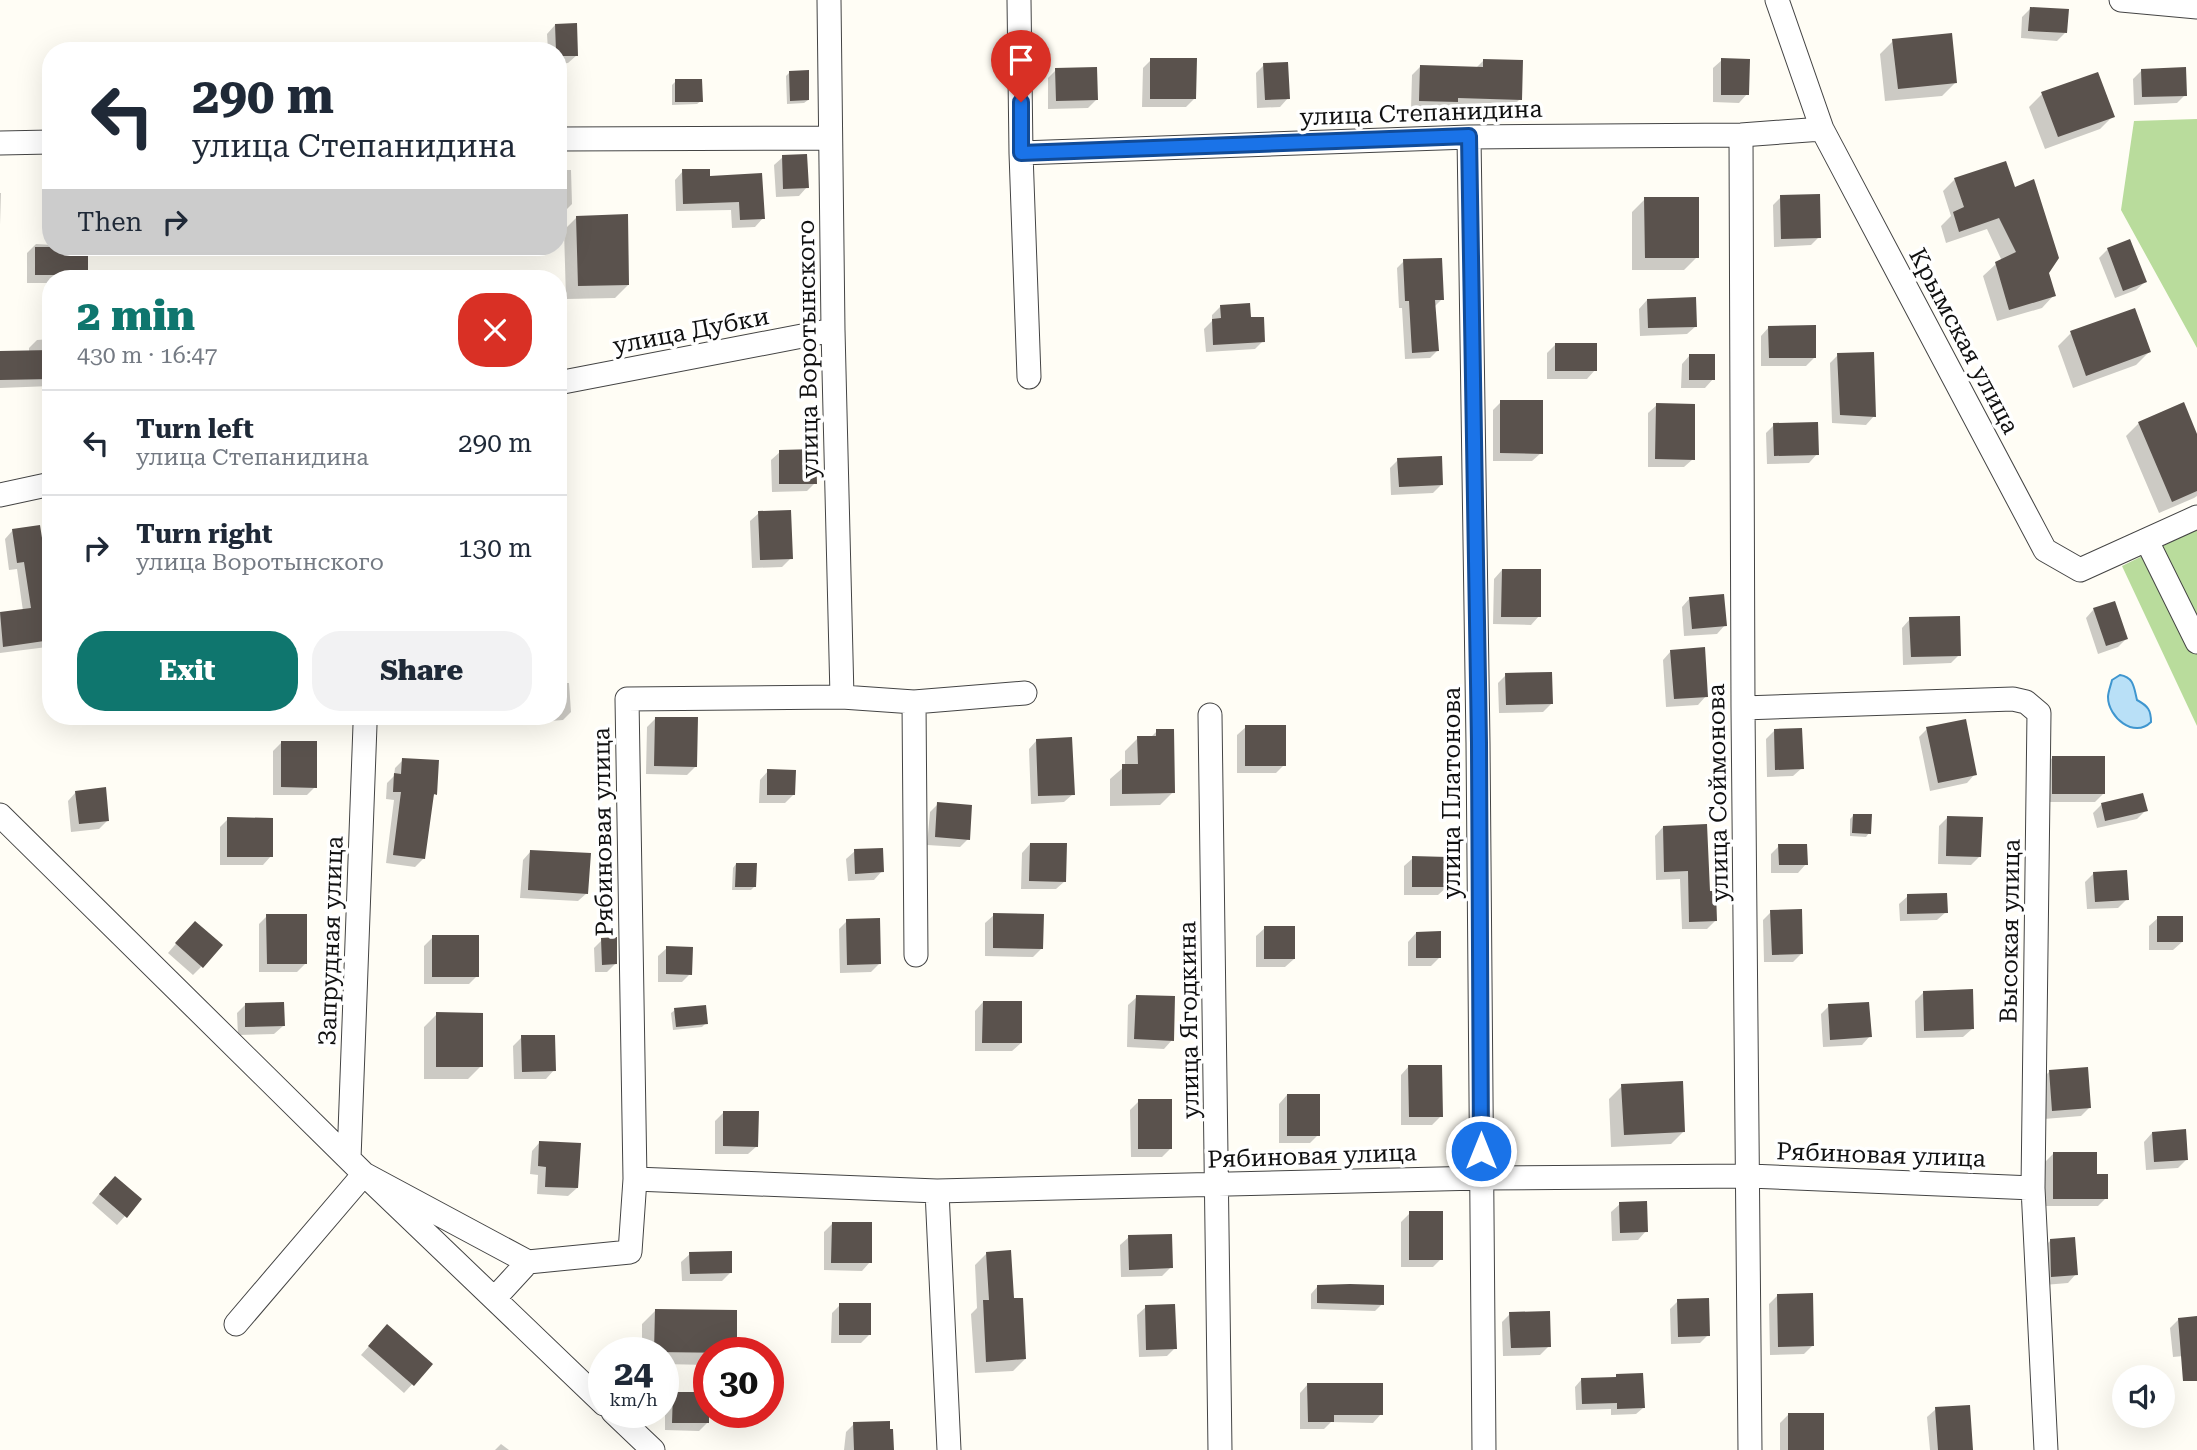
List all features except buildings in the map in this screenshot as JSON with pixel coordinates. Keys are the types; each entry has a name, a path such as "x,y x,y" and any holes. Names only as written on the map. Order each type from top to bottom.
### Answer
{"street":[{"name":"улица Воротынского","path":"829,0 833,330 842,697"},
{"path":"1019,0 1029,377"},
{"name":"Крымская улица","path":"1777,0 1822,130 2045,550 2080,570 2197,517"},
{"path":"2121,0 2197,7"},
{"name":"улица Степанидина","path":"1021,153 1469,136 1741,135 1822,130"},
{"name":"улица Соймонова","path":"1741,135 1750,1450"},
{"name":"улица Платонова","path":"1469,136 1479,743 1484,1450"},
{"path":"567,139 830,138"},
{"path":"0,143 42,142"},
{"name":"улица Дубки","path":"567,381 833,330"},
{"path":"0,495 42,486"},
{"path":"2147,541 2197,642"},
{"path":"842,697 914,702 1025,692"},
{"name":"Рябиновая улица","path":"528,1262 630,1252 635,1179 627,699 842,697"},
{"name":"Высокая улица","path":"1743,708 2013,699 2026,702 2039,713 2034,1188 2046,1450"},
{"path":"914,702 916,955"},
{"name":"улица Ягодкина","path":"1210,715 1220,1450"},
{"name":"Запрудная улица","path":"356,1166 365,726"},
{"path":"0,815 356,1166 588,1389"},
{"path":"356,1166 528,1262 495,1298"},
{"path":"236,1324 356,1166"},
{"name":"Рябиновая улица","path":"635,1179 937,1191 1481,1178 1749,1176 2034,1188"},
{"path":"937,1191 949,1450"},
{"path":"629,1428 653,1450"}],"green space":[{"path":"2197,119 2197,348 2121,210 2134,121"},
{"path":"2197,529 2197,726 2122,566"}],"water":[{"path":"2120,675 2131,681 2137,700 2149,711 2151,722 2144,727 2130,727 2112,712 2108,693 2112,680"}],"route":[{"path":"1021,102 1021,153 1469,136 1479,743 1481,1151"}]}
